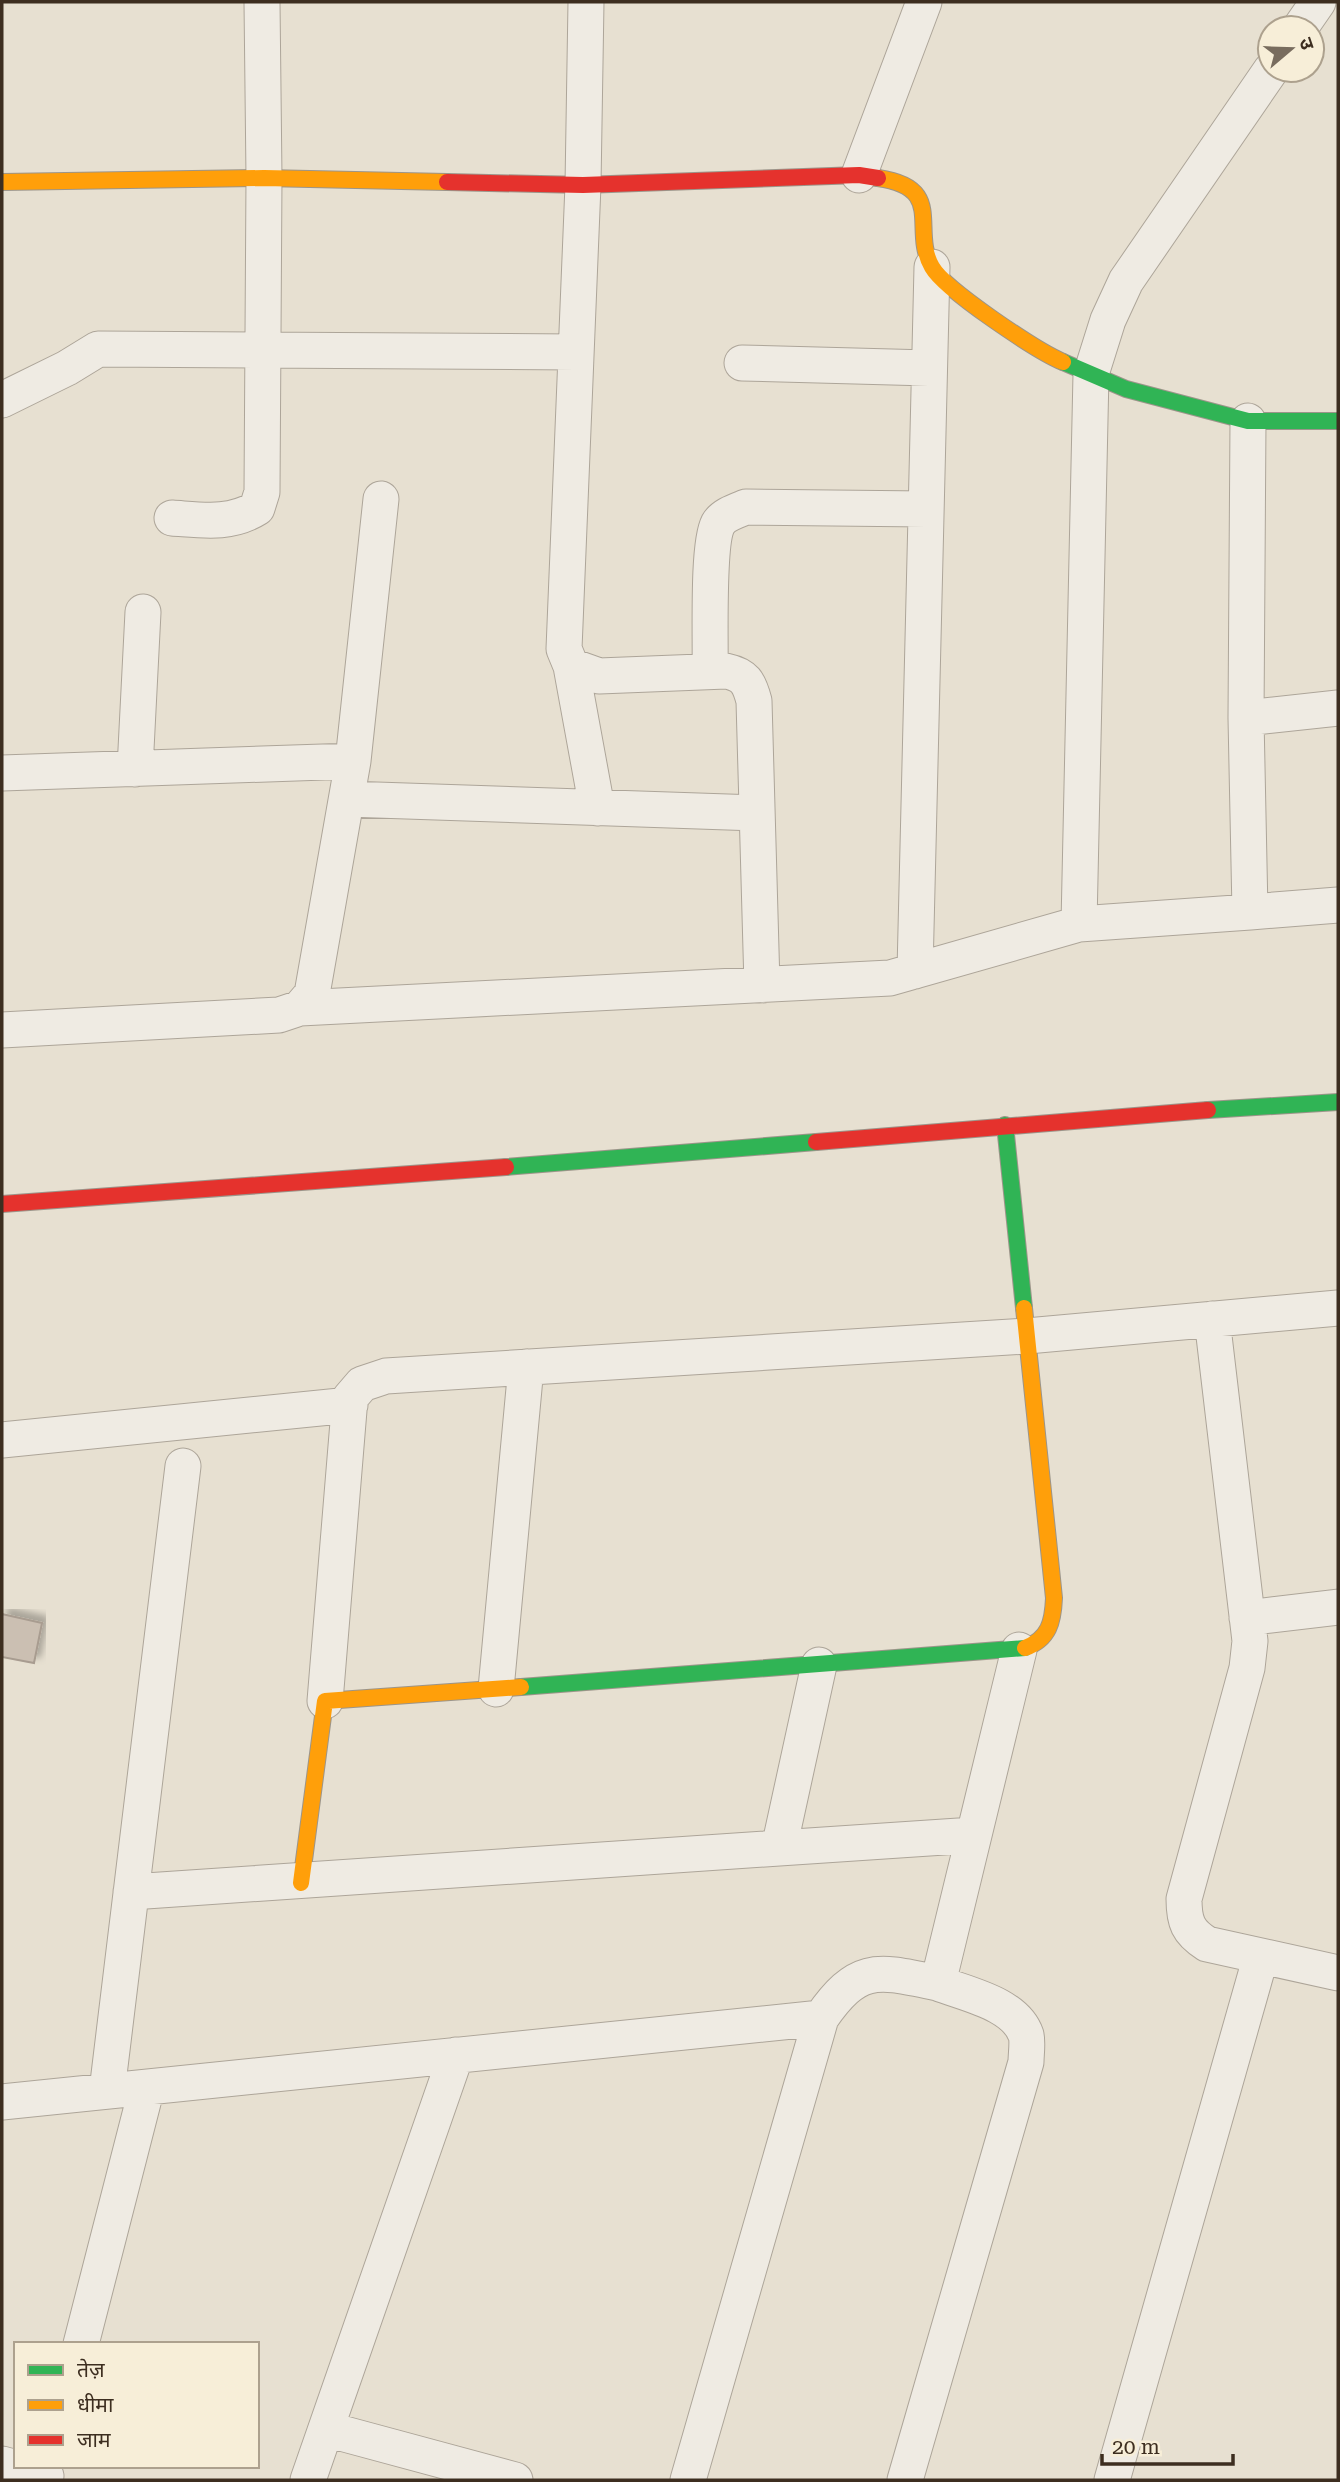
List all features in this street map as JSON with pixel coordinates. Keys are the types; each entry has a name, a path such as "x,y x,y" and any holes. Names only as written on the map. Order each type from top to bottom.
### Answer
{"street":[{"path":"172,518 223,521 243,517 257,508 261,492 264,178 262,2"},
{"path":"586,2 583,185 564,649 571,666 597,808"},
{"path":"859,175 924,2"},
{"path":"1079,923 1091,374 1108,320 1126,281 1261,84"},
{"path":"2,182 264,178 583,185 859,175 894,180 913,189 925,215 925,242 932,267 915,971"},
{"path":"932,267 952,288 1051,357 1126,389 1248,421 1338,421"},
{"path":"2,400 98,349 576,352"},
{"path":"742,363 929,368"},
{"path":"1248,421 1246,718 1250,912"},
{"path":"300,1008 312,994 317,976 347,799 381,499"},
{"path":"710,671 713,545 719,523 731,513 746,507 926,509"},
{"path":"135,769 143,612"},
{"path":"571,666 599,677 710,671 741,674 750,683 754,701 762,985"},
{"path":"1246,718 1338,708"},
{"path":"2,773 353,761"},
{"path":"347,799 757,813"},
{"path":"2,1030 279,1015 300,1008 890,978 1079,923 1338,905"},
{"path":"2,1204 674,1154 1005,1125 1338,1102"},
{"path":"325,1701 1020,1650 1040,1644 1054,1625 1055,1598 1005,1125"},
{"path":"301,1883 325,1701 350,1398 362,1384 386,1376 1027,1336 1338,1308"},
{"path":"1212,1319 1250,1641 1247,1668 1184,1899 1184,1917 1190,1933 1207,1944 1338,1973"},
{"path":"496,1689 526,1367"},
{"path":"2,1440 350,1405"},
{"path":"107,2091 183,1466"},
{"path":"1247,1618 1338,1607"},
{"path":"938,1983 1020,1650"},
{"path":"779,1848 819,1665"},
{"path":"131,1892 301,1883 974,1835"},
{"path":"1112,2480 1261,1956"},
{"path":"688,2480 821,2018 837,1995 856,1979 883,1972 938,1983 994,2005 1016,2019 1027,2036 1026,2062 905,2480"},
{"path":"2,2102 821,2018"},
{"path":"308,2480 456,2055"},
{"path":"82,2342 147,2087"},
{"path":"326,2429 515,2480"},
{"path":"20,2468 47,2474"}],"building":[{"path":"2,1614 42,1623 34,1663 2,1657"}],"traffic: fast":[{"path":"1063,362 1126,389 1248,421 1338,421"},
{"path":"1208,1110 1338,1102"},
{"path":"1005,1125 1024,1308"},
{"path":"506,1167 816,1142"},
{"path":"521,1687 1025,1648"}],"traffic: slow":[{"path":"2,182 264,178 447,182"},
{"path":"878,178 899,183 912,191 920,201 926,253 940,277 993,319 1063,362"},
{"path":"1024,1308 1054,1598 1048,1629 1040,1640 1025,1648"},
{"path":"301,1883 325,1701 521,1687"}],"traffic: jam":[{"path":"447,182 583,185 859,175 878,178"},
{"path":"816,1142 1208,1110"},
{"path":"2,1204 506,1167"}]}
